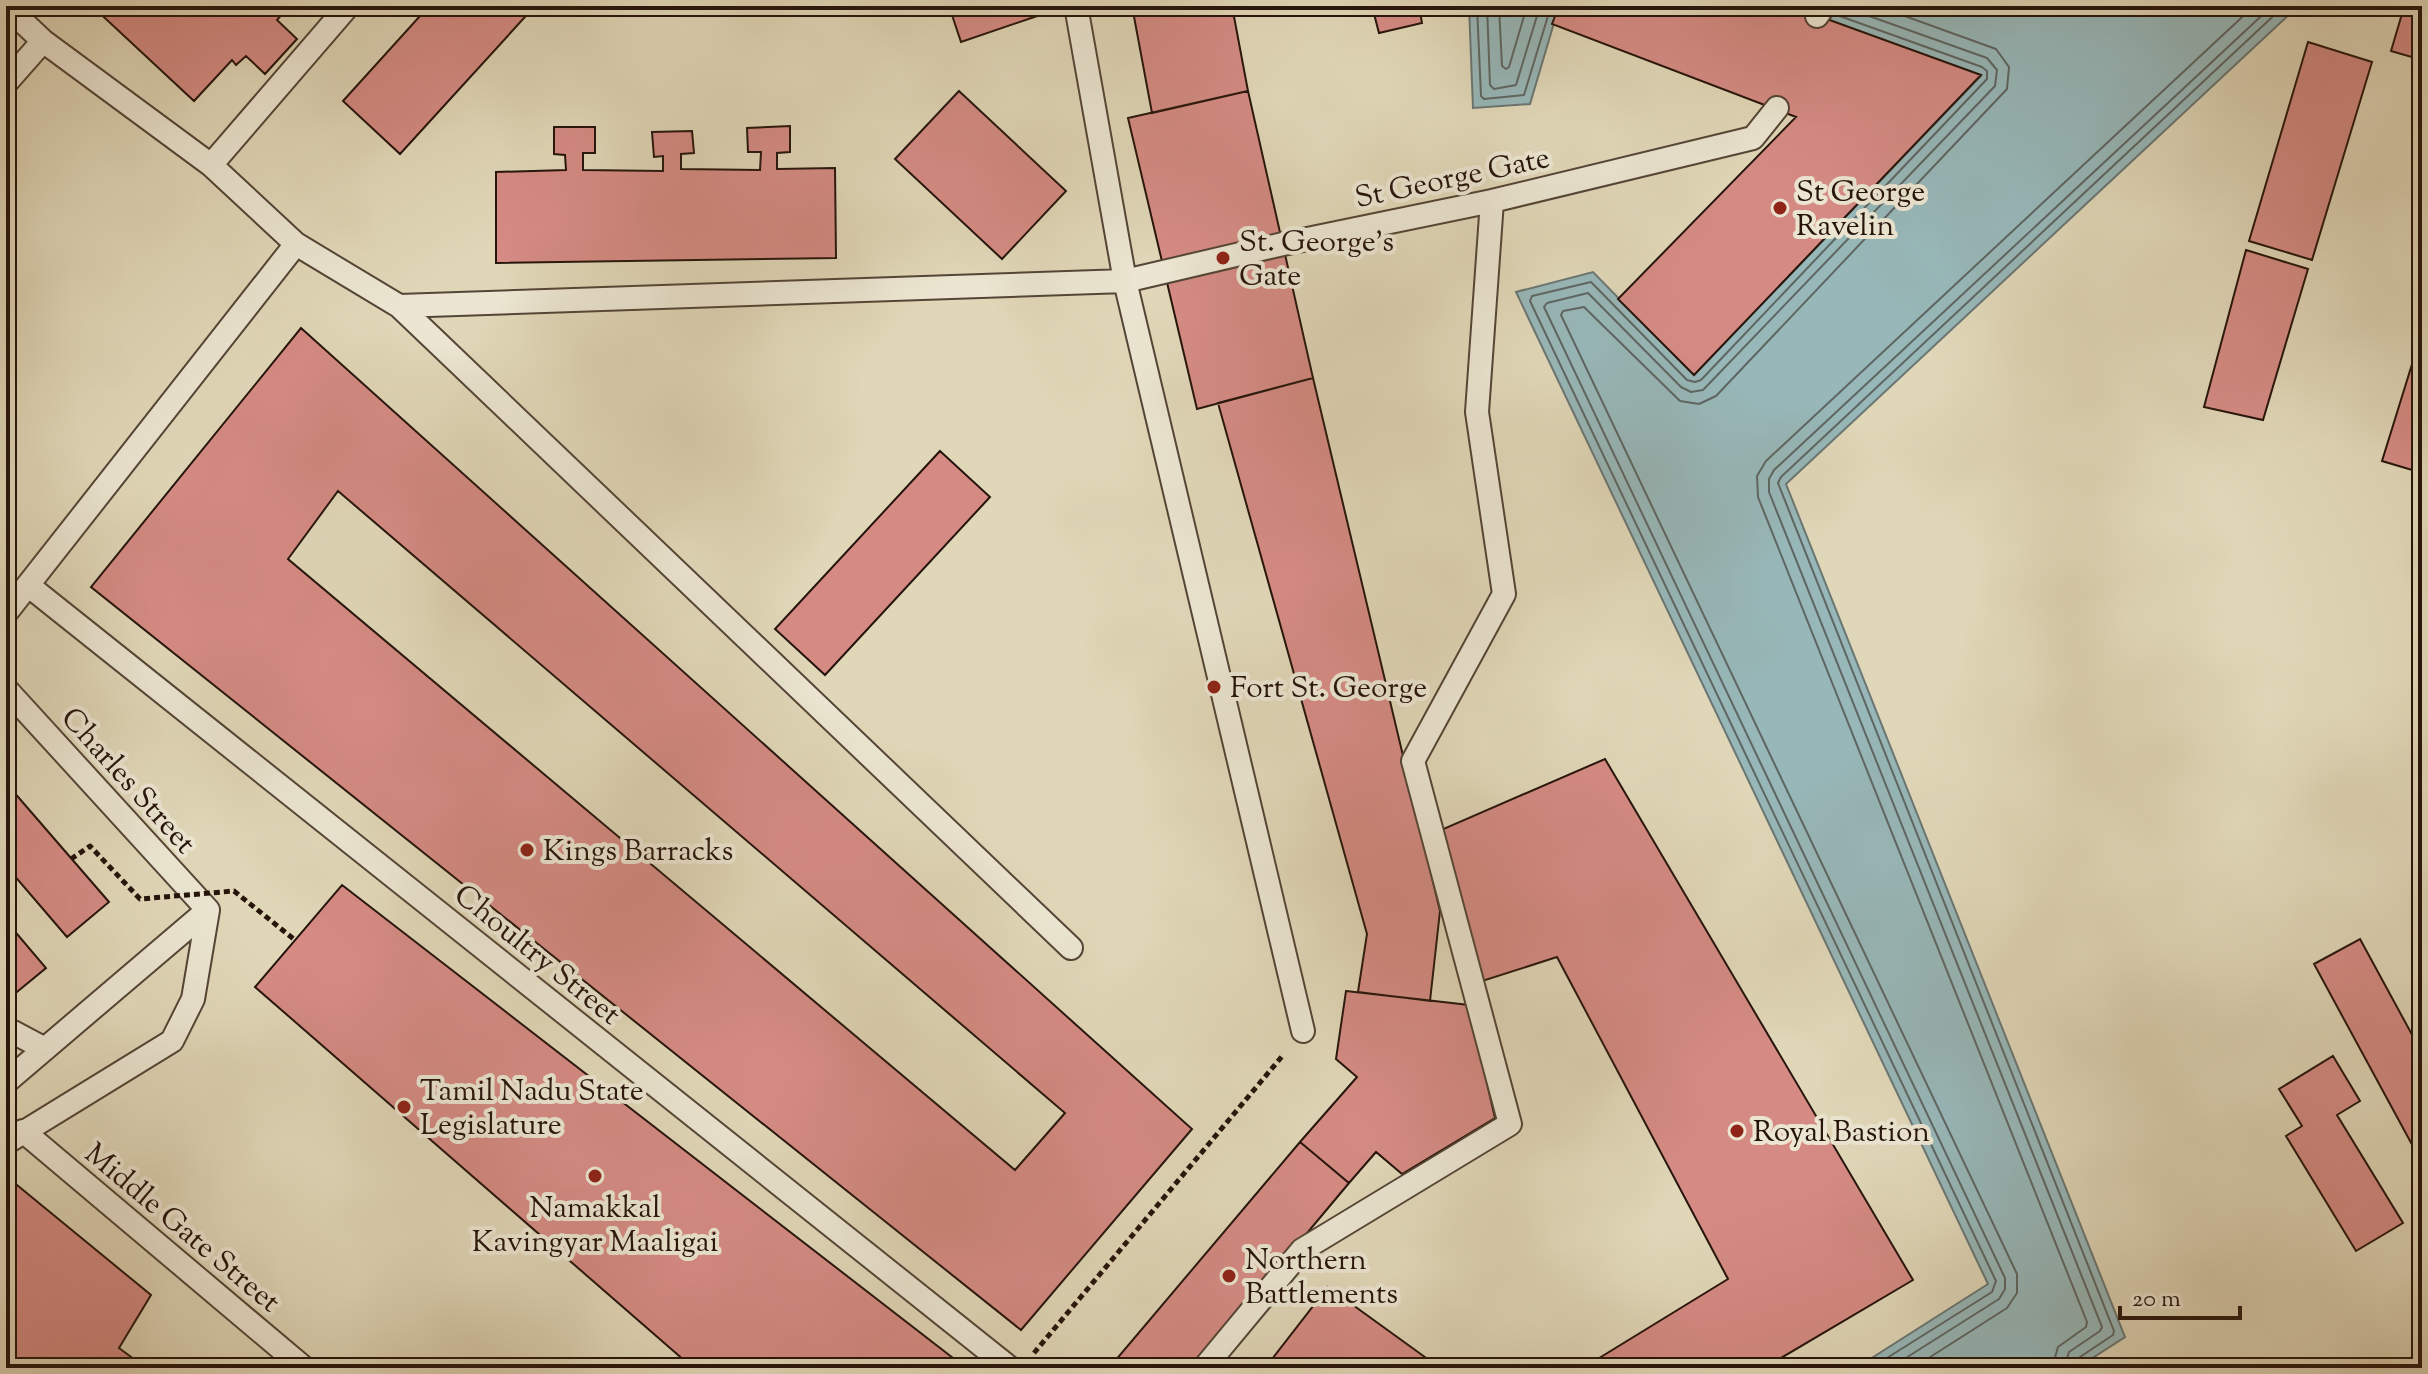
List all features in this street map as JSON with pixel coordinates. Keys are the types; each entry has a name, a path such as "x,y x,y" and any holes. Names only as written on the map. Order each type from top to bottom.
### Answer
{"lane":[{"path":"6,6 43,41 211,165 296,244 399,306 1071,948"},
{"path":"211,165 348,6"},
{"path":"1076,6 1125,281 1303,1031"},
{"path":"6,83 43,41"},
{"name":"St George Gate","path":"399,306 1125,281 1283,244 1492,201 1753,138 1777,108"},
{"path":"1204,1368 1302,1250 1510,1124 1413,761 1504,594 1477,412 1492,201"},
{"path":"6,613 296,244"},
{"name":"Choultry Street","path":"29,586 1010,1368"},
{"name":"Charles Street","path":"6,689 208,910"},
{"path":"6,1082 208,910"},
{"path":"14,1137 172,1041 193,999 208,910"},
{"path":"6,1032 13,1032 45,1049"},
{"name":"Middle Gate Street","path":"14,1137 304,1368"}],"path":[{"path":"71,859 90,846 140,899 234,891 295,940"},
{"path":"1032,1356 1303,1031"}],"water":[{"path":"1469,6 1559,6 1530,104 1473,108"},
{"path":"1791,6 2275,6 2294,10 1786,484 2125,1337 2077,1368 1856,1368 1988,1284 1516,292 1593,272 1694,375 1981,76"}],"building":[{"path":"92,6 280,6 278,8 283,13 277,20 297,39 265,74 246,56 236,65 232,60 194,101"},
{"path":"429,6 535,6 400,154 343,101"},
{"path":"949,6 1044,6 1046,13 961,42"},
{"path":"1132,6 1232,6 1248,91 1152,113"},
{"path":"1372,6 1419,6 1422,23 1379,33"},
{"name":"St George Ravelin","path":"1559,6 1791,6 1981,75 1694,375 1618,299 1796,117 1552,24"},
{"path":"2404,7 2422,13 2422,60 2391,51"},
{"path":"2308,42 2372,62 2312,260 2249,241"},
{"path":"959,91 1066,191 1002,259 895,159"},
{"name":"St. George's Gate","path":"1248,91 1313,378 1197,409 1128,118"},
{"path":"790,126 790,152 777,153 777,169 835,168 836,258 496,263 496,172 566,170 565,155 554,154 554,127 595,127 595,153 583,153 583,170 663,171 663,156 654,157 652,132 692,131 694,153 681,154 681,169 760,170 761,152 748,152 747,128"},
{"path":"2246,250 2308,269 2263,420 2204,407"},
{"name":"Kings Barracks","path":"301,328 1192,1129 1021,1330 91,587","holes":["338,491 1065,1113 1015,1170 288,559"]},
{"path":"2422,332 2422,473 2382,461"},
{"path":"1313,378 1440,911 1430,1001 1358,992 1367,934 1218,403"},
{"path":"940,451 990,497 825,675 775,629"},
{"name":"Royal Bastion","path":"1605,759 1913,1280 1764,1368 1583,1368 1728,1279 1557,957 1479,982 1441,830"},
{"path":"6,783 109,902 67,937 6,866"},
{"name":"Namakkal Kavingyar Maaligai","path":"342,885 962,1365 960,1368 693,1368 255,987"},
{"path":"6,921 46,968 6,1001"},
{"path":"2360,939 2422,1053 2422,1163 2314,964"},
{"path":"1346,991 1469,1005 1495,1118 1402,1174 1376,1152 1349,1183 1300,1142 1357,1077 1336,1059"},
{"path":"2333,1056 2360,1101 2337,1115 2403,1223 2356,1251 2286,1136 2302,1126 2279,1089"},
{"name":"Northern Battlements","path":"1300,1142 1349,1183 1194,1368 1109,1368"},
{"path":"6,1176 151,1295 119,1348 146,1368 6,1368"},
{"path":"1328,1287 1440,1368 1265,1368"}],"place":[{"name":"St George Ravelin","path":"1780,208"},
{"name":"St. George's Gate","path":"1223,258"},
{"name":"Fort St. George","path":"1214,687"},
{"name":"Kings Barracks","path":"527,850"},
{"name":"Tamil Nadu State Legislature","path":"404,1107"},
{"name":"Royal Bastion","path":"1737,1131"},
{"name":"Namakkal Kavingyar Maaligai","path":"595,1176"},
{"name":"Northern Battlements","path":"1229,1276"}]}
